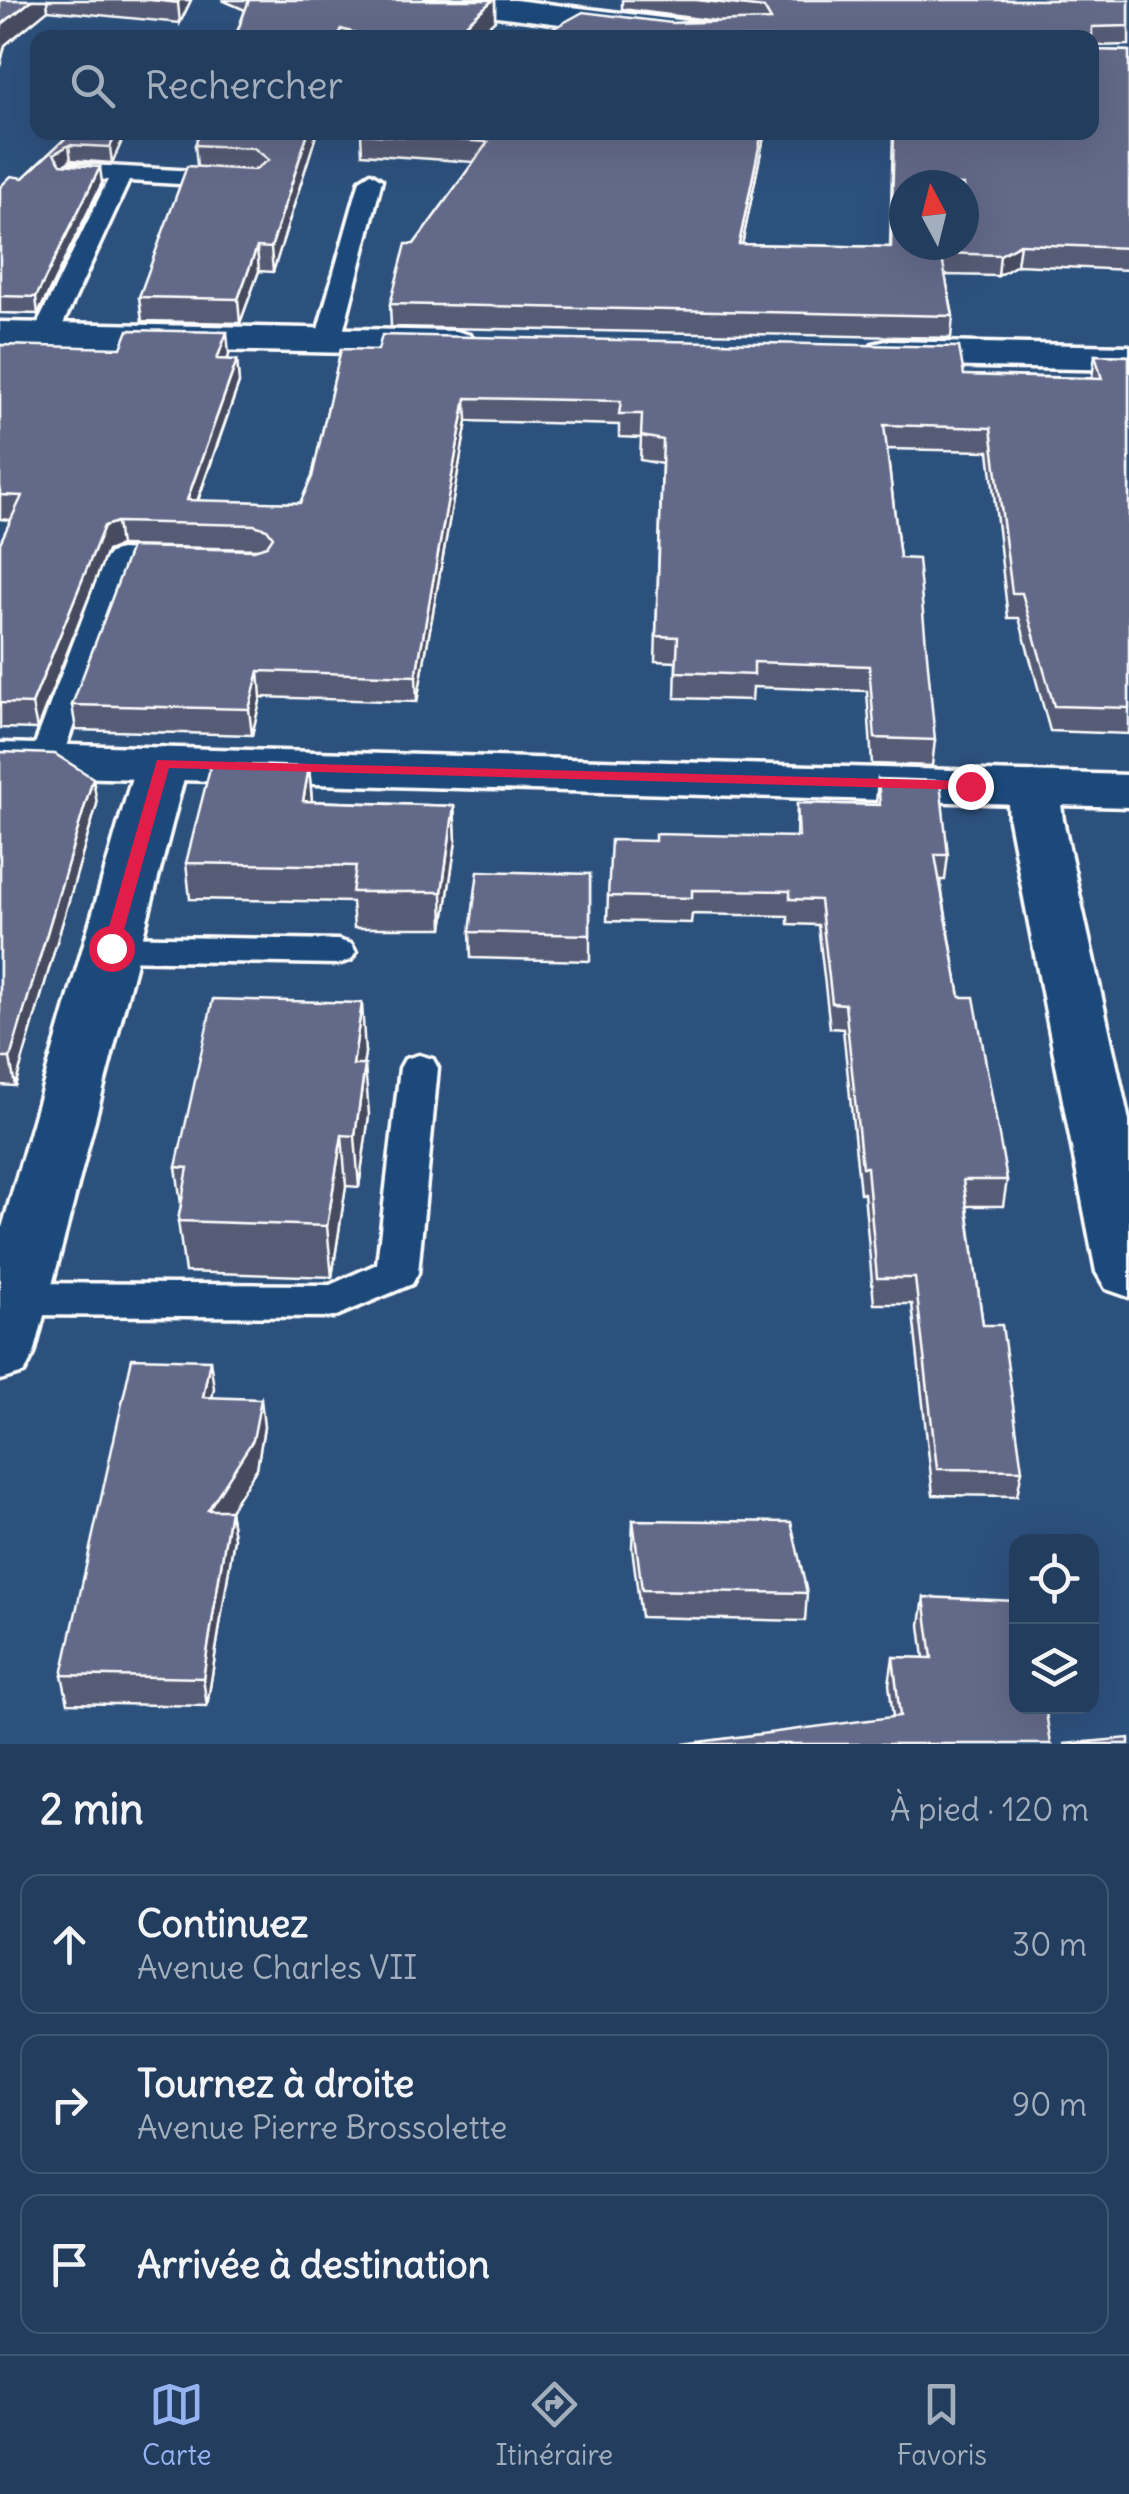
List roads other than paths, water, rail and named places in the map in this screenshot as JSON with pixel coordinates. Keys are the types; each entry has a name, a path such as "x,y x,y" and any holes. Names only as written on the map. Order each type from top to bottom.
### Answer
{"street":[{"path":"441,0 546,6 700,30"},
{"path":"0,334 484,344"},
{"path":"855,352 1129,358"},
{"path":"22,760 1129,791"},
{"path":"8,1326 162,763"},
{"path":"1032,788 1129,1272"}],"lane":[{"path":"71,170 256,182"},
{"path":"45,335 122,173"},
{"path":"328,340 371,180"},
{"path":"22,760 120,560 198,561"},
{"path":"111,948 338,952"},
{"path":"8,1326 334,1300 396,1273 419,1068"}]}
